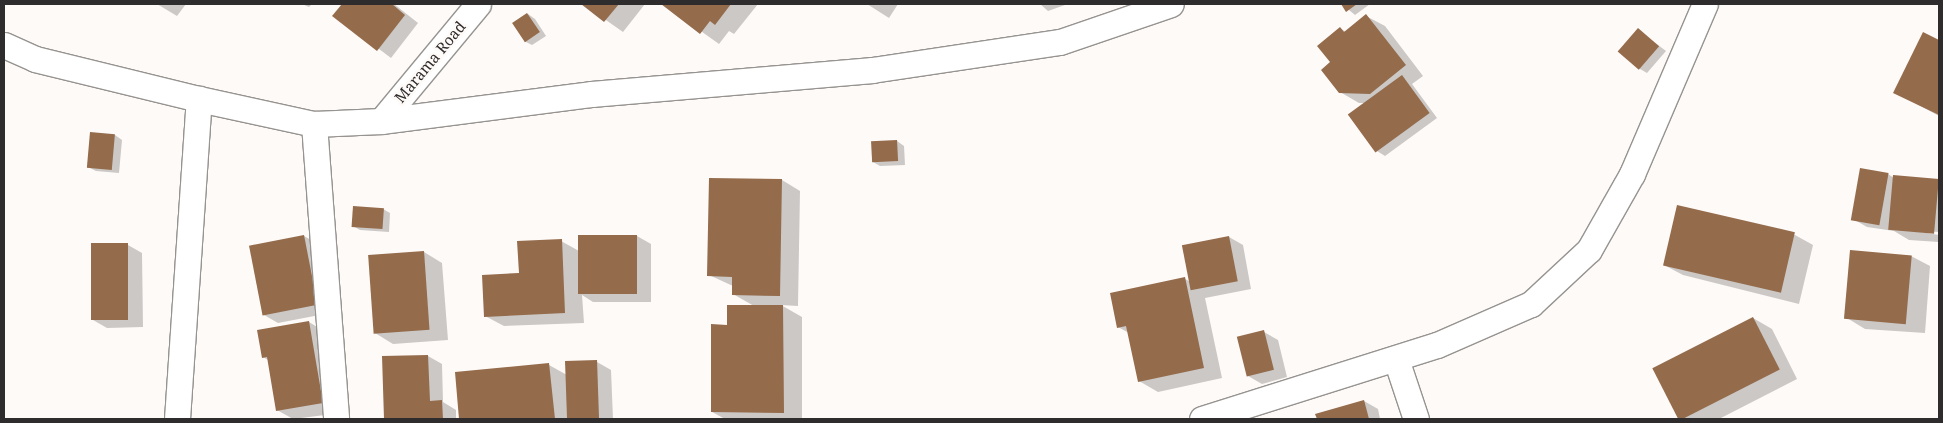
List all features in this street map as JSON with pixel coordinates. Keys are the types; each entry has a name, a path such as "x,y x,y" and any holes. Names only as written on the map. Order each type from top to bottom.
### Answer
{"street":[{"name":"Marama Road","path":"381,121 478,4"},
{"path":"4,45 35,59 199,100 314,124 381,121 592,94 872,70 1050,44 1171,4"},
{"path":"1202,419 1437,345 1531,304 1589,250 1632,174 1706,4"},
{"path":"177,419 199,100"},
{"path":"314,124 336,419"},
{"path":"1396,359 1416,419"}],"building":[{"path":"342,4 392,4 405,15 377,51 332,16"},
{"path":"581,4 619,4 604,22"},
{"path":"661,4 731,4 715,25 710,21 700,34"},
{"path":"1341,4 1357,4 1346,12"},
{"path":"527,13 540,32 525,42 512,23"},
{"path":"1366,14 1406,65 1370,94 1339,93 1321,70 1330,62 1317,46 1340,27 1344,32"},
{"path":"1638,28 1659,46 1639,70 1618,51"},
{"path":"1923,32 1939,40 1939,115 1893,93"},
{"path":"1402,75 1430,113 1375,152 1348,114"},
{"path":"90,132 115,134 112,170 87,168"},
{"path":"897,140 898,161 872,162 871,141"},
{"path":"1860,168 1889,173 1879,225 1851,220"},
{"path":"1893,175 1939,179 1934,234 1888,230"},
{"path":"709,178 782,179 780,296 732,295 732,277 707,276"},
{"path":"1677,205 1795,232 1781,293 1663,265"},
{"path":"353,206 384,208 382,229 352,227"},
{"path":"304,235 318,305 263,315 249,246"},
{"path":"578,235 637,235 637,294 578,294"},
{"path":"1229,236 1238,281 1191,290 1182,245"},
{"path":"562,239 565,313 484,317 482,275 519,273 517,241"},
{"path":"91,243 128,243 128,320 91,320"},
{"path":"1850,250 1912,255 1906,324 1844,319"},
{"path":"424,251 430,330 374,334 368,255"},
{"path":"1185,277 1204,368 1138,382 1126,326 1117,328 1110,293"},
{"path":"727,305 783,305 784,413 711,412 711,324 727,325"},
{"path":"1753,317 1780,370 1683,419 1678,419 1652,368"},
{"path":"309,321 323,403 276,411 267,357 262,358 257,330"},
{"path":"1264,330 1274,370 1247,377 1237,337"},
{"path":"428,355 430,401 442,400 443,419 384,419 382,356"},
{"path":"597,360 599,419 567,419 565,361"},
{"path":"549,363 555,419 459,419 455,372"},
{"path":"1364,400 1369,419 1317,419 1315,414"}]}
